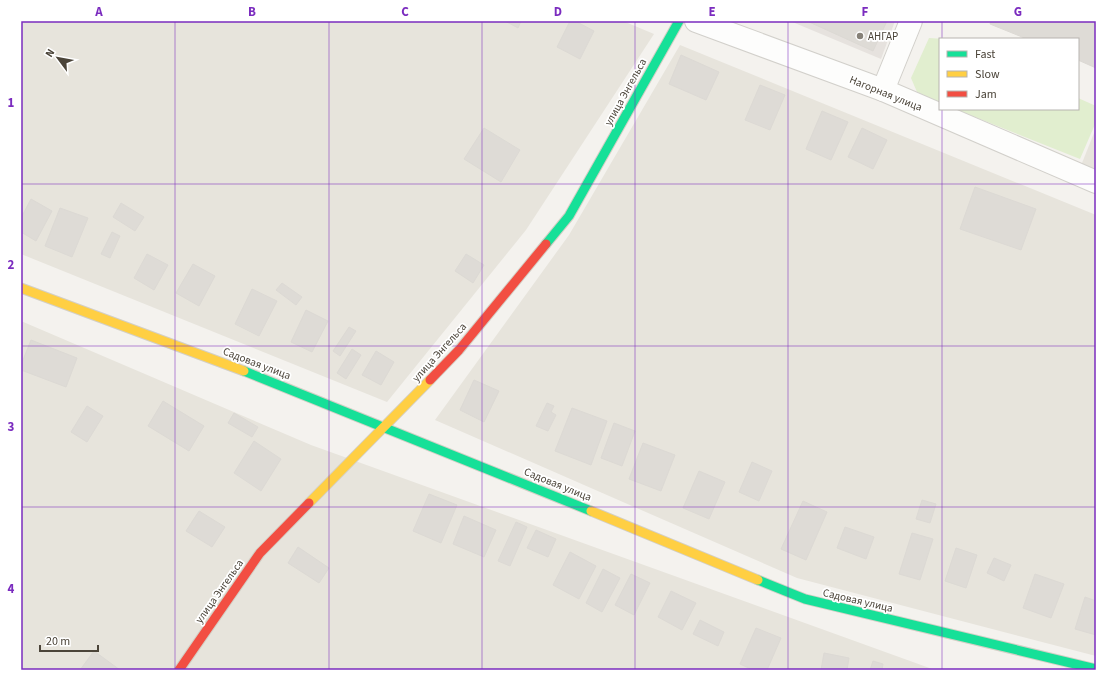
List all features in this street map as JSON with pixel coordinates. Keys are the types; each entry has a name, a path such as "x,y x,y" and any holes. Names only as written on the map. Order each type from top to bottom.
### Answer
{"street":[{"name":"улица Энгельса","path":"179,670 260,553 459,350 569,216 679,21"},
{"name":"Нагорная улица","path":"696,21 883,90 1096,182"},
{"path":"883,90 911,21"},
{"name":"Садовая улица","path":"21,288 215,359 385,426 805,599 1096,669"}],"shaded area":[{"path":"21,21 623,21 654,34 526,230 387,402 21,254"},
{"name":"АНГАР","path":"790,21 895,21 881,59"},
{"path":"680,45 1096,215 1096,656 797,578 435,420 569,235"},
{"path":"1096,128 1096,175 1080,168"},
{"path":"21,321 311,445 935,670 21,670"}],"green space":[{"path":"929,38 939,39 939,103 917,92 911,78"},
{"path":"1079,98 1096,106 1096,122 1080,159 958,110 1079,110"}],"building":[{"path":"505,21 521,21 518,28"},
{"path":"570,21 575,21 594,31 580,59 557,47"},
{"name":"АНГАР","path":"807,21 887,21 873,51"},
{"path":"991,21 1096,21 1096,68 1079,60 1079,38 1025,38 990,24"},
{"path":"681,55 719,72 706,100 669,84"},
{"path":"760,85 785,95 770,130 745,120"},
{"path":"822,111 848,122 831,160 806,149"},
{"path":"484,128 520,150 501,182 464,159"},
{"path":"862,128 887,140 873,169 848,157"},
{"path":"975,187 1036,209 1021,250 960,229"},
{"path":"31,199 52,211 36,241 21,232 21,218"},
{"path":"121,203 144,217 135,231 113,217"},
{"path":"60,208 88,218 72,257 45,246"},
{"path":"112,232 120,236 110,258 101,254"},
{"path":"147,254 168,265 154,290 134,278"},
{"path":"466,254 484,265 473,283 455,271"},
{"path":"193,264 215,276 199,306 176,293"},
{"path":"282,283 302,297 296,305 276,290"},
{"path":"252,289 277,301 259,336 235,324"},
{"path":"306,310 328,321 312,352 291,342"},
{"path":"349,327 356,331 340,356 333,351"},
{"path":"31,340 77,358 66,387 21,370 21,365"},
{"path":"352,349 361,355 346,379 337,373"},
{"path":"376,351 394,362 381,385 362,375"},
{"path":"474,380 499,391 484,422 460,410"},
{"path":"163,401 204,426 189,451 148,426"},
{"path":"547,403 554,406 551,412 556,415 548,431 536,426"},
{"path":"87,406 103,416 87,442 71,432"},
{"path":"572,408 607,421 591,465 555,451"},
{"path":"234,413 258,427 252,437 228,423"},
{"path":"614,423 635,431 622,466 601,458"},
{"path":"254,441 281,459 261,491 234,473"},
{"path":"643,443 675,455 661,491 629,479"},
{"path":"752,462 772,471 759,501 739,492"},
{"path":"699,471 725,482 709,519 683,508"},
{"path":"429,494 457,505 441,543 413,531"},
{"path":"922,500 936,504 930,523 916,519"},
{"path":"803,501 827,512 806,560 781,549"},
{"path":"199,511 225,527 212,547 186,531"},
{"path":"464,516 496,530 484,557 453,544"},
{"path":"516,522 527,527 510,566 498,561"},
{"path":"845,527 874,537 866,559 837,548"},
{"path":"536,530 556,539 548,557 527,548"},
{"path":"912,533 933,539 920,580 899,574"},
{"path":"298,547 329,568 319,583 288,563"},
{"path":"956,548 977,555 966,588 945,581"},
{"path":"570,552 596,566 579,599 553,585"},
{"path":"994,558 1011,565 1004,581 987,573"},
{"path":"603,569 620,578 602,612 586,603"},
{"path":"631,574 650,583 634,615 615,605"},
{"path":"1035,574 1064,584 1051,618 1023,608"},
{"path":"671,591 696,603 682,630 658,617"},
{"path":"1085,597 1096,601 1096,635 1075,629"},
{"path":"700,620 724,632 718,646 693,634"},
{"path":"756,628 781,638 767,670 753,670 740,664"},
{"path":"94,651 120,670 80,670"},
{"path":"824,653 849,658 847,670 821,670"},
{"path":"873,661 883,664 882,670 870,670"}],"traffic: fast":[{"path":"546,244 569,216 679,21"},
{"path":"244,371 591,511"},
{"path":"758,580 805,599 1096,669"}],"traffic: slow":[{"path":"21,288 244,371"},
{"path":"309,503 430,380"},
{"path":"591,511 758,580"}],"traffic: jam":[{"path":"430,380 459,350 546,244"},
{"path":"179,670 260,553 309,503"}],"place":[{"name":"АНГАР","path":"860,36"}]}
